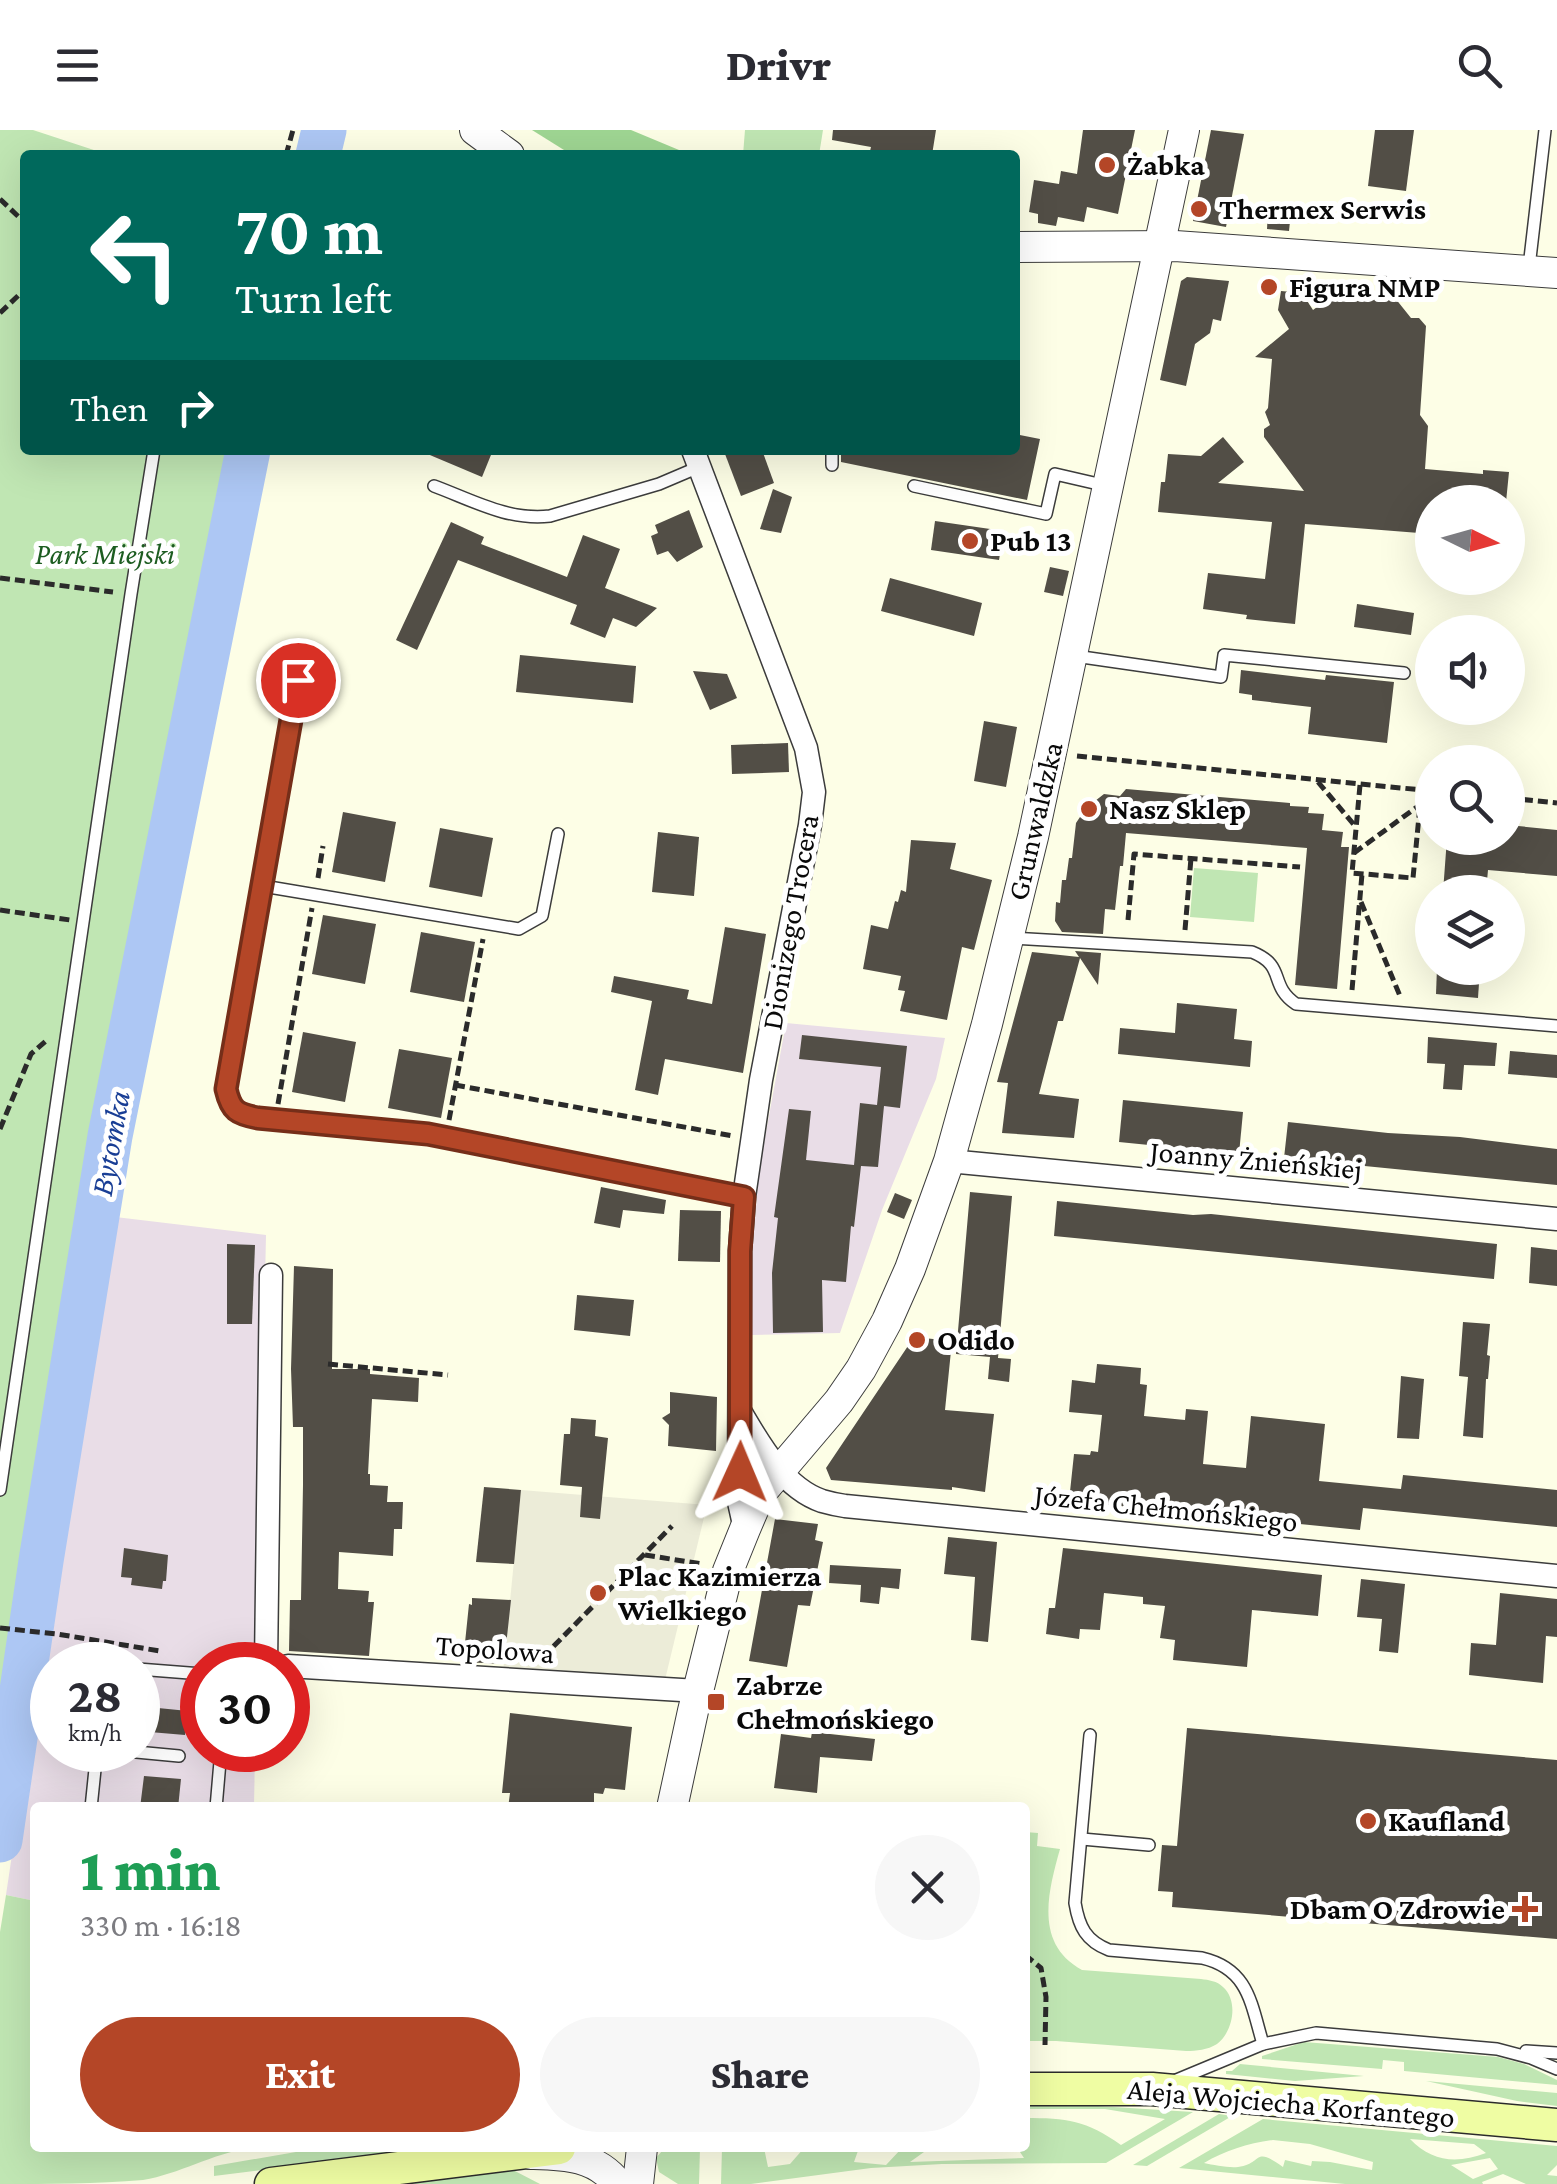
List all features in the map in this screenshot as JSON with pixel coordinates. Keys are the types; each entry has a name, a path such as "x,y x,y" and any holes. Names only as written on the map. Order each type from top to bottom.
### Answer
{"main road":[{"name":"Aleja Wojciecha Korfantego","path":"1030,2088 1152,2089 1557,2125"},
{"path":"270,2184 527,2152"}],"street":[{"path":"476,130 502,150"},
{"name":"Grunwaldzka","path":"673,1802 728,1570 744,1529 760,1494 861,1369 910,1269 949,1161 1009,938 1036,820 1184,130"},
{"path":"1020,247 1159,245 1543,272"},
{"name":"Dionizego Trocera","path":"696,459 806,748 814,792 751,1136 744,1197 740,1251 740,1502 744,1529"},
{"name":"Joanny Żnieńskiej","path":"949,1161 1557,1219"},
{"path":"270,1642 271,1275"},
{"path":"740,1413 780,1470"},
{"name":"Józefa Chełmońskiego","path":"780,1470 820,1500 846,1506 1557,1576"},
{"name":"Topolowa","path":"310,1667 698,1692"},
{"path":"638,2184 642,2152"},
{"path":"519,2153 584,2158 618,2184"}],"lane":[{"path":"1543,272 1545,130"},
{"path":"0,1490 153,455"},
{"path":"832,455 832,465"},
{"path":"434,486 508,514 533,518 659,484 696,459"},
{"path":"914,486 1046,514 1055,474 1107,486"},
{"path":"1071,656 1222,677 1224,655 1404,673"},
{"path":"298,680 226,1089 230,1105 241,1115 446,1138 744,1197"},
{"path":"262,886 519,929 542,916 558,834"},
{"path":"1009,938 1252,952 1272,963 1283,995 1296,1004 1557,1026"},
{"path":"1090,1735 1075,1903 1086,1937 1109,1950 1202,1958 1230,1969 1246,1988 1264,2044"},
{"path":"160,1754 178,1756"},
{"path":"92,1802 95,1772"},
{"path":"217,1802 220,1772"},
{"path":"1082,1839 1149,1845"},
{"path":"1152,2089 1264,2044 1316,2033 1557,2053"},
{"path":"1498,2049 1557,2069"}],"path":[{"path":"0,200 20,218"},
{"path":"0,313 20,294"},
{"path":"0,578 130,594"},
{"path":"1066,755 1415,792"},
{"path":"1316,780 1356,827"},
{"path":"1360,784 1352,873 1413,878 1415,855"},
{"path":"1525,800 1557,803"},
{"path":"1354,853 1415,810"},
{"path":"276,1120 323,846"},
{"path":"1128,920 1134,854 1300,867"},
{"path":"1184,947 1190,858"},
{"path":"1352,992 1362,874"},
{"path":"1360,900 1400,996"},
{"path":"0,910 82,922"},
{"path":"446,1138 486,923"},
{"path":"0,1129 30,1054 68,1022"},
{"path":"456,1085 737,1137"},
{"path":"328,1364 448,1375"},
{"path":"520,1681 672,1526"},
{"path":"644,1555 702,1564"},
{"path":"1,1628 88,1639"},
{"path":"1030,1959 1041,1968 1046,1997 1045,2045"}],"shaded area":[{"path":"786,1023 945,1038 936,1079 882,1210 840,1333 751,1335 759,1170"},
{"path":"107,1216 266,1235 257,1642 180,1642 180,1772 255,1772 254,1802 30,1802 30,1900 6,1895 30,1734 30,1772 160,1772 160,1642 44,1642"},
{"name":"Plac Kazimierza Wielkiego","path":"521,1490 707,1505 664,1684 503,1672"}],"green space":[{"name":"Park Miejski","path":"0,130 33,130 94,150 20,150 20,455 230,455 83,1202 0,1733"},
{"path":"532,130 631,130 679,150 564,150"},
{"path":"745,130 823,130 820,150 743,150"},
{"path":"1194,868 1258,873 1254,922 1190,917"},
{"path":"1030,1832 1038,1833 1037,1846 1060,1849 1048,1916 1057,1946 1067,1959 1082,1970 1210,1980 1228,1993 1232,2008 1223,2039 1202,2050 1030,2041"},
{"path":"6,1895 30,1900 30,2152 234,2152 143,2180 0,2184 0,1932"},
{"path":"1304,2042 1498,2057 1524,2064 1557,2080 1557,2085 1404,2071 1404,2062 1383,2060 1382,2069 1262,2059"},
{"path":"1240,2064 1364,2076 1295,2081 1226,2074"},
{"path":"1426,2081 1557,2093 1557,2106 1517,2101"},
{"path":"1030,2106 1193,2112 1106,2163 942,2164 721,2184 722,2152 765,2152 768,2167 790,2164 800,2152 858,2152 854,2162 886,2165 898,2152 924,2152 910,2162 1024,2158 1020,2152 1030,2152 1030,2118 1076,2122 1121,2145 1165,2119 1105,2109 1030,2109"},
{"path":"1219,2114 1232,2116 1147,2166 1133,2165"},
{"path":"1263,2119 1557,2146 1557,2165 1547,2175 1557,2176 1557,2184 1526,2184 1503,2174 1483,2184 1345,2184 1179,2168","holes":["1410,2139 1474,2144 1486,2153 1445,2159","1273,2140 1310,2144 1373,2162 1372,2170 1330,2162 1312,2161 1311,2166 1285,2160 1283,2167 1267,2157 1238,2167 1204,2163 1237,2148","1490,2158 1498,2169 1473,2179 1451,2165"]},
{"path":"296,2152 404,2152 214,2176 214,2166"},
{"path":"661,2152 700,2152 699,2184 678,2184 659,2172 656,2158"},
{"path":"512,2166 540,2184 372,2184"}],"building":[{"path":"833,130 936,130 933,150 870,150 871,147 832,140"},
{"path":"1083,130 1135,130 1118,214 1087,207 1084,222 1058,217 1056,226 1038,223 1038,214 1029,212 1034,180 1059,184 1061,171 1077,174"},
{"path":"1211,130 1244,134 1226,227 1193,221"},
{"path":"1375,130 1414,130 1406,191 1368,186"},
{"path":"1268,210 1291,212 1289,231 1267,229"},
{"path":"1187,277 1229,281 1221,321 1213,319 1210,333 1195,344 1186,386 1160,380 1181,281"},
{"path":"1281,291 1302,293 1313,310 1328,299 1395,298 1411,318 1419,318 1426,326 1420,415 1428,426 1425,469 1509,472 1508,485 1415,485 1415,533 1305,524 1295,624 1203,609 1208,573 1265,579 1272,522 1158,512 1168,454 1201,456 1223,437 1244,462 1218,483 1304,491 1264,437 1264,429 1270,425 1265,412 1272,359 1255,357 1289,329 1278,310"},
{"path":"1020,435 1040,439 1027,500 841,462 841,455 1020,455"},
{"path":"430,455 491,455 482,477"},
{"path":"725,455 764,455 774,483 741,496"},
{"path":"773,489 792,497 781,533 760,529"},
{"path":"689,510 703,547 677,562 668,551 657,555 651,536 658,533 655,525"},
{"path":"935,521 1004,531 999,560 931,550"},
{"path":"451,522 484,537 481,544 567,577 583,535 620,549 605,588 657,608 636,627 613,618 605,638 570,624 577,605 458,560 417,650 396,640"},
{"path":"1050,567 1069,571 1063,596 1044,592"},
{"path":"890,578 982,603 974,636 881,611"},
{"path":"1357,604 1414,613 1411,635 1354,627"},
{"path":"520,655 636,666 633,703 516,692"},
{"path":"1241,670 1325,680 1326,675 1394,682 1387,743 1308,734 1311,707 1252,700 1252,695 1239,693"},
{"path":"693,671 727,674 737,698 710,710"},
{"path":"984,721 1017,727 1006,787 974,781"},
{"path":"788,743 789,772 732,774 731,745"},
{"path":"1126,789 1290,803 1309,807 1308,813 1324,814 1322,830 1343,832 1341,847 1349,847 1337,989 1295,985 1307,848 1126,833 1115,910 1105,909 1103,934 1062,932 1055,921 1056,902 1060,903 1062,880 1066,880 1072,858 1076,823 1086,808 1104,794 1120,796"},
{"path":"343,812 396,822 385,882 332,872"},
{"path":"1525,827 1557,830 1557,876 1488,870 1488,875 1444,875 1446,855 1525,855"},
{"path":"440,828 493,838 482,897 429,887"},
{"path":"658,832 699,837 694,896 652,892"},
{"path":"911,840 956,843 950,869 992,880 974,950 962,947 947,1020 900,1011 905,991 898,990 901,976 863,969 871,925 888,929 895,901 898,902 901,890 906,892"},
{"path":"323,915 376,924 365,984 312,974"},
{"path":"725,927 766,934 743,1073 665,1059 658,1095 635,1090 652,1001 611,992 614,976 689,990 687,999 712,1004"},
{"path":"421,932 475,942 464,1002 410,992"},
{"path":"1075,951 1101,953 1098,985 1080,958 1039,1094 1079,1099 1074,1138 1002,1133 1008,1083 997,1082 1032,952 1079,957"},
{"path":"1436,985 1479,985 1478,998 1436,994"},
{"path":"1177,1003 1237,1009 1234,1039 1252,1041 1250,1067 1118,1054 1120,1028 1175,1033"},
{"path":"303,1032 356,1042 345,1102 292,1092"},
{"path":"802,1035 907,1046 900,1108 884,1106 878,1167 861,1166 846,1282 822,1280 823,1332 773,1333 772,1273 778,1218 774,1217 789,1109 811,1111 806,1160 854,1165 860,1103 877,1105 881,1067 799,1059"},
{"path":"1428,1037 1497,1043 1495,1066 1464,1065 1462,1090 1443,1089 1445,1064 1427,1063"},
{"path":"399,1049 452,1058 441,1118 388,1108"},
{"path":"1510,1051 1557,1055 1557,1078 1508,1074"},
{"path":"1123,1100 1243,1112 1239,1154 1119,1142"},
{"path":"1288,1122 1557,1149 1557,1185 1284,1158"},
{"path":"601,1187 666,1200 664,1214 623,1210 620,1228 594,1223"},
{"path":"970,1192 1012,1196 998,1358 1011,1359 1009,1382 988,1379 990,1357 956,1354"},
{"path":"895,1193 912,1200 904,1219 887,1212"},
{"path":"1057,1201 1497,1244 1494,1279 1054,1236"},
{"path":"680,1210 721,1211 720,1262 678,1261"},
{"path":"227,1244 255,1245 252,1324 227,1324"},
{"path":"1531,1247 1557,1250 1557,1286 1529,1283"},
{"path":"294,1266 333,1269 332,1369 370,1369 370,1374 419,1378 418,1402 372,1399 370,1485 388,1486 387,1502 403,1502 402,1529 394,1529 393,1556 339,1552 338,1589 369,1591 368,1602 374,1602 369,1656 310,1652 310,1642 289,1642 290,1600 301,1600 303,1485 303,1427 293,1427"},
{"path":"577,1295 634,1300 630,1336 574,1330"},
{"path":"1463,1322 1490,1324 1483,1438 1463,1436 1468,1377 1459,1376"},
{"path":"914,1337 952,1341 945,1410 994,1414 985,1492 831,1480 826,1468"},
{"path":"1097,1364 1141,1368 1140,1384 1147,1385 1144,1416 1185,1420 1186,1409 1208,1411 1203,1464 1246,1468 1251,1416 1325,1424 1319,1481 1401,1489 1403,1475 1557,1490 1557,1527 1363,1508 1360,1530 1069,1501 1074,1454 1098,1452 1102,1415 1069,1412 1072,1380 1095,1383"},
{"path":"1401,1376 1424,1379 1419,1439 1397,1438"},
{"path":"670,1392 717,1397 716,1451 668,1446 669,1425 662,1418 670,1413"},
{"path":"571,1418 596,1420 595,1436 608,1438 600,1519 580,1517 582,1487 560,1485 564,1434 570,1434"},
{"path":"484,1487 521,1490 514,1564 476,1562"},
{"path":"775,1519 818,1524 815,1540 823,1542 810,1606 798,1605 787,1667 749,1661"},
{"path":"948,1537 997,1542 988,1642 971,1640 975,1577 944,1574"},
{"path":"124,1548 168,1555 162,1589 131,1585 132,1578 121,1577"},
{"path":"1063,1548 1322,1575 1318,1616 1252,1610 1247,1667 1173,1660 1175,1640 1160,1638 1165,1606 1143,1604 1143,1597 1104,1593 1100,1630 1080,1629 1079,1639 1046,1634 1049,1608 1055,1608"},
{"path":"830,1565 901,1569 899,1589 881,1587 879,1604 860,1602 861,1585 829,1583"},
{"path":"1361,1579 1405,1584 1398,1653 1379,1651 1382,1619 1357,1617"},
{"path":"1500,1593 1557,1599 1557,1637 1546,1636 1543,1683 1469,1675 1471,1643 1496,1645"},
{"path":"472,1598 511,1600 504,1664 463,1662"},
{"path":"160,1708 180,1710 180,1735 160,1733"},
{"path":"510,1713 632,1727 625,1790 605,1788 603,1794 594,1793 594,1802 509,1802 510,1793 502,1793"},
{"name":"Kaufland","path":"1187,1728 1557,1760 1557,1939 1172,1907 1173,1892 1158,1891 1162,1845 1177,1846"},
{"path":"812,1732 875,1739 872,1761 820,1757 817,1793 774,1788 781,1734 811,1738"},
{"path":"144,1776 181,1779 179,1802 141,1802"}],"waterway":[{"name":"Bytomka","path":"319,150 324,130"},
{"name":"Bytomka","path":"0,1840 110,1136 247,455"}],"place":[{"name":"Żabka","path":"1107,165"},
{"name":"Thermex Serwis","path":"1199,209"},
{"name":"Figura NMP","path":"1269,287"},
{"name":"Pub 13","path":"970,541"},
{"name":"Nasz Sklep","path":"1089,809"},
{"name":"Odido","path":"917,1340"},
{"name":"Plac Kazimierza Wielkiego","path":"598,1593"},
{"name":"Zabrze Chełmońskiego","path":"716,1702"},
{"name":"Kaufland","path":"1368,1821"},
{"name":"Dbam O Zdrowie","path":"1525,1909"}],"route":[{"path":"298,680 226,1089 230,1105 241,1115 428,1134 744,1197 740,1251 740,1472"}]}
